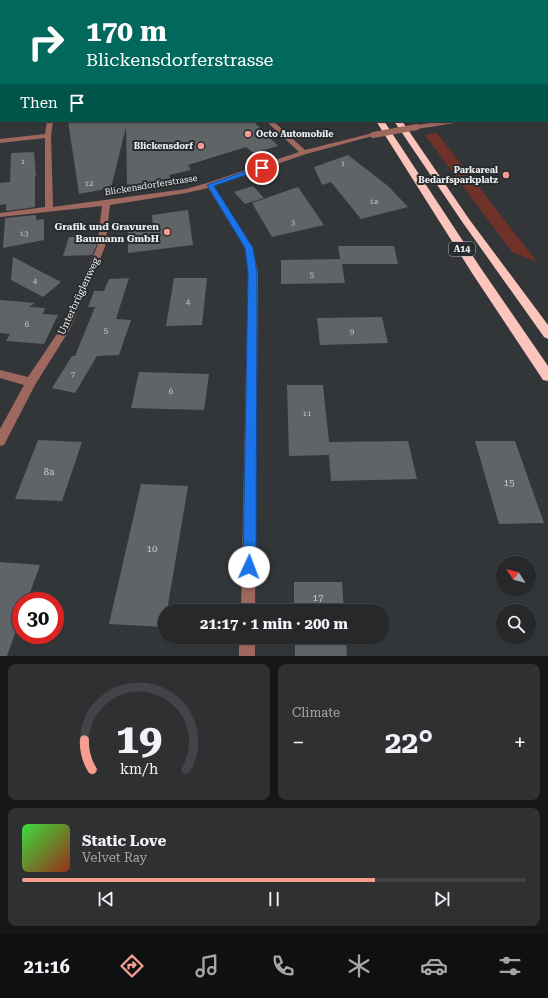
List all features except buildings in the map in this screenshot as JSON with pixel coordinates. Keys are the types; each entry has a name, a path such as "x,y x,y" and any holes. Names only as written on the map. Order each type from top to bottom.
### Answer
{"highway":[{"name":"A14","path":"381,122 476,270 548,376"},
{"name":"A14","path":"399,122 466,221 548,334"}],"street":[{"path":"49,209 48,136 50,122"},
{"path":"270,122 304,153"},
{"name":"Blickensdorferstrasse","path":"0,215 106,203 186,191 210,185 304,153 373,135 449,122"},
{"path":"0,141 48,136"},
{"path":"210,185 249,248 252,273 251,482 248,604"},
{"name":"Unterbrüglenweg","path":"0,441 31,382 65,329 101,247 106,203"},
{"path":"0,374 31,382"},
{"path":"247,644 247,656"}],"shaded area":[{"path":"437,133 537,262 512,252 425,135"}],"place":[{"name":"Octo Automobile","path":"248,134"},
{"name":"Blickensdorf","path":"201,146"},
{"name":"Parkareal Bedarfsparkplatz","path":"506,175"},
{"name":"Grafik und Gravuren Baumann GmbH","path":"167,232"}],"route":[{"path":"249,567 252,273 249,248 210,185 262,168"}]}
